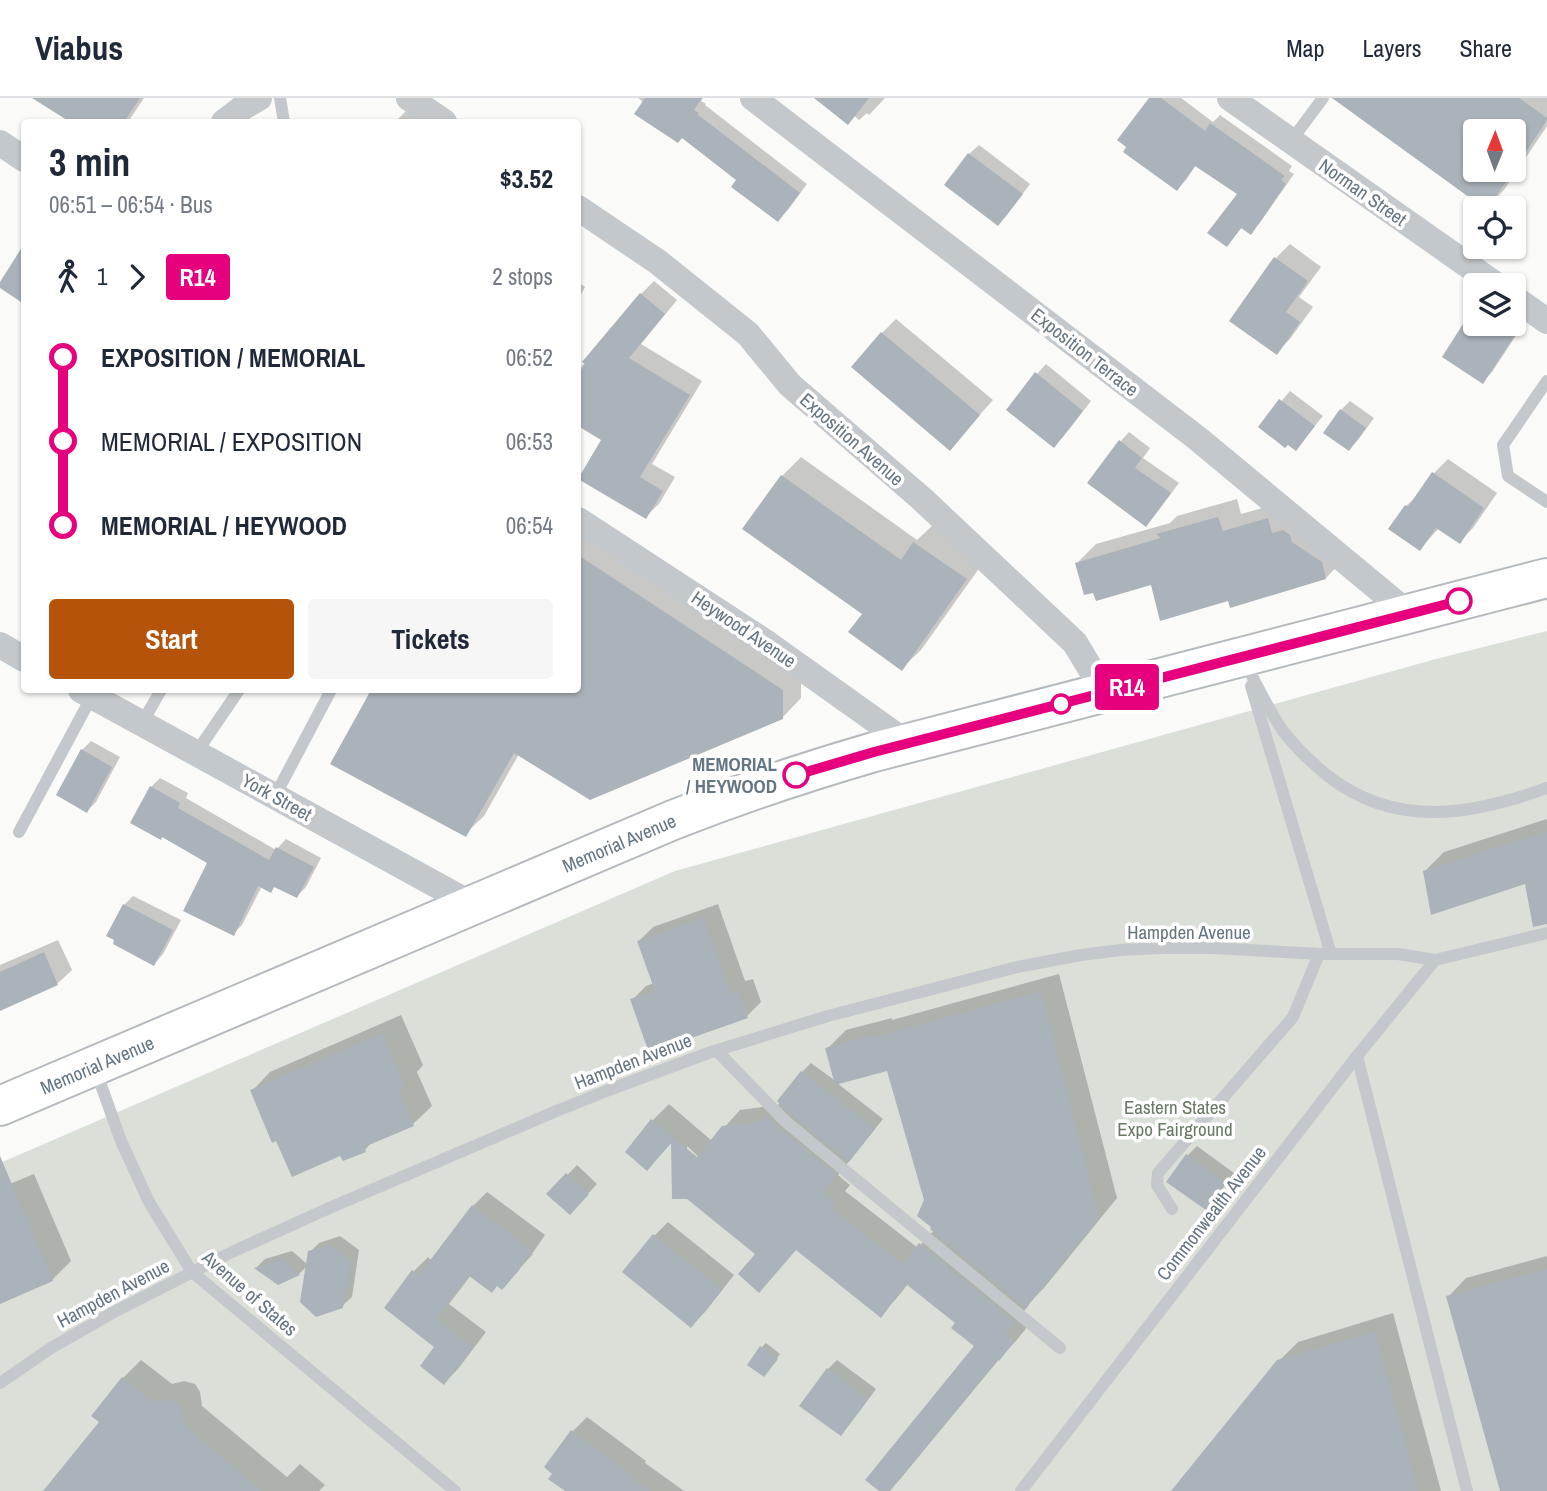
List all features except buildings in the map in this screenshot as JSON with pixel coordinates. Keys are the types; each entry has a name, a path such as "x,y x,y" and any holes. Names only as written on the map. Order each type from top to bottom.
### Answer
{"main road":[{"name":"Memorial Avenue","path":"0,1106 712,804 813,770 908,743 1547,578"}],"street":[{"path":"228,119 259,98"},
{"path":"409,98 440,119"},
{"name":"Exposition Terrace","path":"753,98 1198,439 1409,614"},
{"name":"Norman Street","path":"1230,98 1479,273"},
{"path":"0,143 21,157"},
{"name":"Exposition Avenue","path":"581,210 658,262 748,334 790,385 922,499 1075,643 1105,693"},
{"path":"1526,306 1547,321"},
{"name":"Heywood Avenue","path":"581,522 768,644 908,743"},
{"path":"0,645 21,657"},
{"name":"York Street","path":"86,693 473,905"}],"lane":[{"path":"280,98 284,119"},
{"path":"1291,141 1323,98"},
{"path":"1547,381 1503,445 1508,476 1547,502"},
{"path":"1242,657 1269,709 1285,733 1337,783 1369,801 1405,811 1445,811 1496,804 1547,788"},
{"path":"1172,1209 1157,1185 1158,1173 1293,1017 1325,954 1242,657"},
{"path":"19,832 86,693"},
{"path":"142,723 159,693"},
{"path":"196,753 237,693"},
{"path":"275,796 329,693"},
{"path":"1435,960 1547,933"},
{"name":"Hampden Avenue","path":"0,1383 72,1336 192,1272 315,1214 554,1112 662,1070 828,1016 1041,962 1120,950 1213,948 1325,954 1398,954 1435,960"},
{"name":"Commonwealth Avenue","path":"1021,1491 1357,1056 1435,960"},
{"path":"717,1051 785,1121 1060,1348"},
{"path":"1357,1056 1466,1491"},
{"name":"Avenue of States","path":"94,1066 121,1141 149,1202 192,1272 455,1491"}],"green space":[{"name":"Eastern States Expo Fairground","path":"1547,631 1547,1491 0,1491 0,1163 675,871 1436,659"}],"bus line":[{"name":"R14","path":"796,775 874,752 1459,601"}],"place":[{"name":"MEMORIAL / HEYWOOD","path":"796,775"}]}
